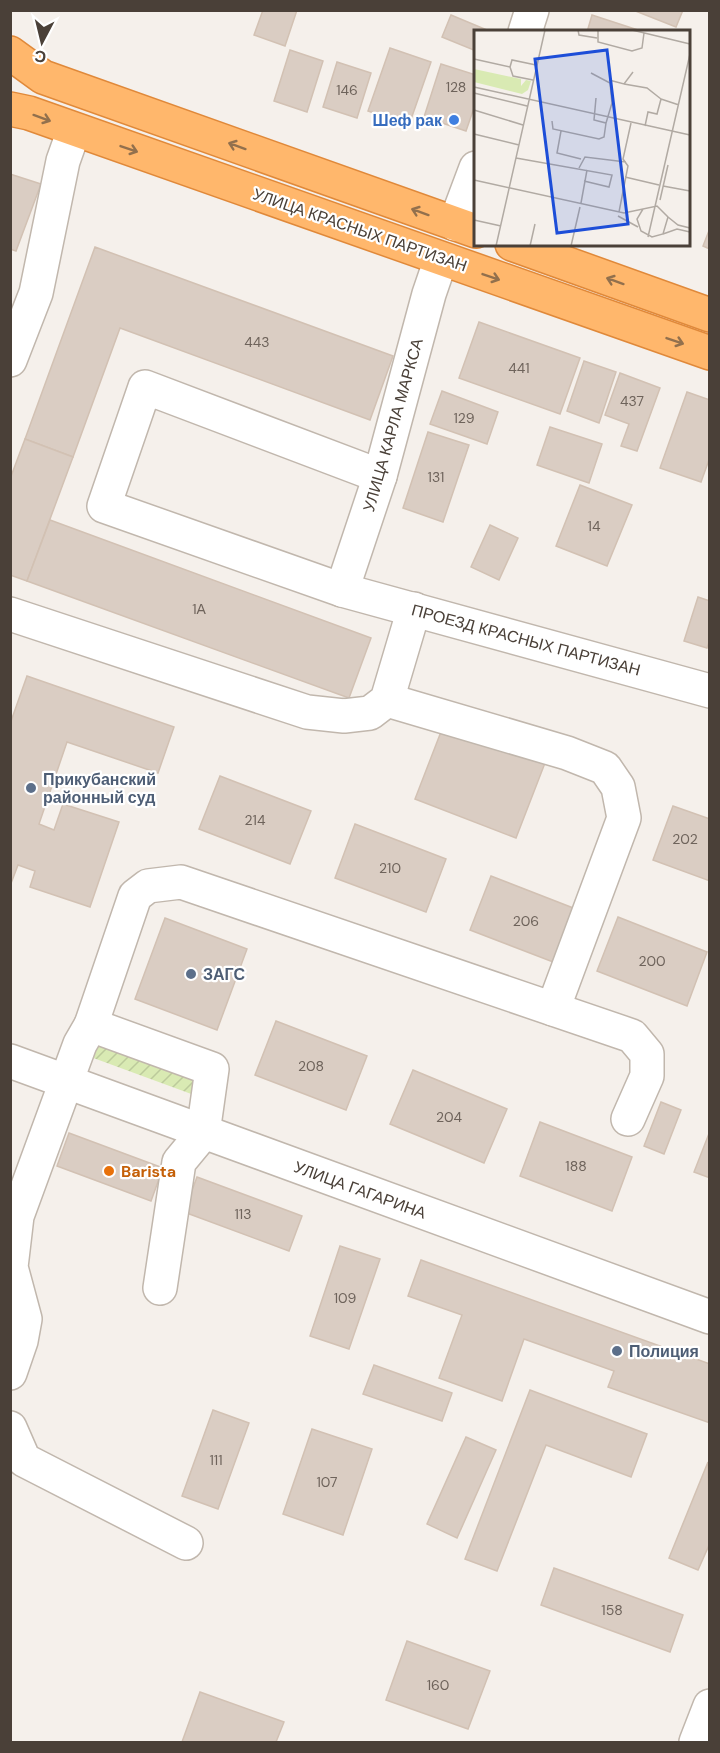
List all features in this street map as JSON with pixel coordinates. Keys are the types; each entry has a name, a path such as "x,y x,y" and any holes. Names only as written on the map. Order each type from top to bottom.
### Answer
{"highway":[{"path":"10,53 43,77 465,228"},
{"name":"УЛИЦА КРАСНЫХ ПАРТИЗАН","path":"10,109 29,113 710,353"},
{"path":"518,246 710,315"}],"street":[{"path":"526,30 532,10"},
{"path":"10,360 36,293 63,161 74,130"},
{"path":"465,228 474,179"},
{"name":"УЛИЦА КАРЛА МАРКСА","path":"342,590 380,476 429,294 441,259"},
{"name":"ПРОЕЗД КРАСНЫХ ПАРТИЗАН","path":"380,476 145,387 104,506 342,590 710,691"},
{"path":"10,614 307,712 344,716 370,713 387,700 414,609"},
{"path":"387,700 567,753 606,768 618,788 624,818 553,1009"},
{"path":"10,1373 21,1341 25,1319 11,1267 17,1216 80,1044 91,1025 135,896 148,886 181,882 632,1036 647,1054 647,1076 628,1119"},
{"path":"91,1025 212,1069 211,1090 203,1134 179,1162 160,1288"},
{"name":"УЛИЦА ГАГАРИНА","path":"10,1062 710,1317"},
{"path":"10,1428 17,1457 186,1543"},
{"path":"696,1743 710,1706"}],"green space":[{"path":"94,1038 200,1076 194,1095 88,1056"}],"building":[{"path":"263,10 297,10 285,46 254,35"},
{"path":"633,10 683,10 676,27"},
{"path":"451,15 487,30 474,30 474,50 442,37"},
{"path":"592,15 638,30 588,30"},
{"path":"390,48 431,62 409,125 368,111"},
{"path":"290,50 323,61 307,112 274,101"},
{"path":"337,62 371,73 357,118 323,107"},
{"path":"441,64 474,74 474,108 466,131 424,117"},
{"path":"10,174 41,184 16,251 10,249"},
{"path":"710,228 710,249 703,246"},
{"path":"95,247 393,356 370,420 120,328 73,457 25,439"},
{"path":"479,322 580,358 560,414 459,378"},
{"path":"584,361 616,372 599,423 567,411"},
{"path":"620,373 660,388 637,451 621,446 629,424 605,415"},
{"path":"442,391 498,412 487,444 430,424"},
{"path":"687,392 710,400 710,457 701,482 660,468"},
{"path":"550,427 602,444 589,483 537,465"},
{"path":"428,432 469,445 443,522 403,508"},
{"path":"25,439 73,457 27,581 10,575 10,479"},
{"path":"580,485 632,505 607,566 556,546"},
{"path":"50,520 371,638 349,698 27,581"},
{"path":"490,525 518,538 499,580 471,567"},
{"path":"698,597 710,601 710,639 707,648 684,641"},
{"name":"Прикубанский районный суд","path":"27,676 174,727 158,773 67,742 39,824 54,830 63,804 119,822 90,907 30,887 35,871 18,865 10,886 10,724"},
{"path":"444,724 545,763 516,838 415,799"},
{"path":"220,776 311,811 290,864 199,829"},
{"path":"673,806 710,819 710,881 653,860"},
{"path":"355,824 446,859 426,912 335,878"},
{"path":"491,876 581,911 561,965 470,930"},
{"path":"618,917 707,952 687,1006 597,971"},
{"name":"ЗАГС","path":"165,918 247,949 217,1030 135,999"},
{"path":"276,1021 367,1056 346,1110 255,1075"},
{"path":"413,1070 507,1109 484,1163 390,1124"},
{"path":"661,1102 681,1110 664,1154 644,1146"},
{"path":"540,1122 632,1157 612,1211 520,1176"},
{"path":"710,1131 710,1178 694,1172"},
{"path":"69,1133 163,1168 151,1201 57,1166"},
{"path":"197,1177 302,1216 289,1251 184,1212"},
{"path":"340,1246 380,1259 349,1349 310,1336"},
{"name":"Полиция","path":"421,1260 710,1364 710,1423 608,1387 614,1371 524,1339 502,1401 439,1378 462,1315 408,1296"},
{"path":"374,1365 452,1393 442,1421 363,1394"},
{"path":"530,1390 647,1434 631,1477 546,1445 497,1571 465,1559"},
{"path":"213,1410 249,1423 218,1509 182,1496"},
{"path":"312,1429 372,1449 343,1535 283,1514"},
{"path":"466,1437 496,1450 457,1538 427,1524"},
{"path":"708,1462 710,1543 698,1570 669,1558"},
{"path":"554,1568 683,1615 670,1652 541,1605"},
{"path":"407,1641 490,1671 468,1729 386,1700"},
{"path":"200,1692 284,1722 276,1742 182,1742"}],"place":[{"name":"Шеф рак","path":"454,120"},
{"name":"Прикубанский районный суд","path":"31,788"},
{"name":"ЗАГС","path":"191,974"},
{"name":"Barista","path":"109,1171"},
{"name":"Полиция","path":"617,1351"}]}
